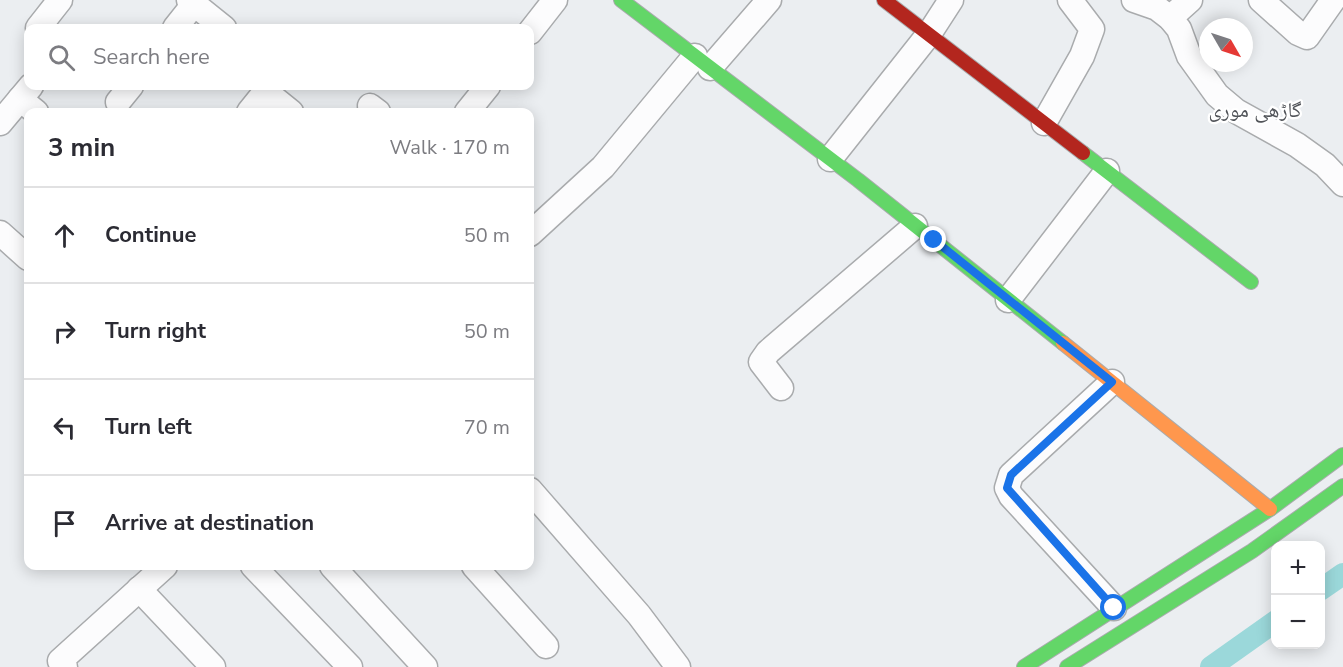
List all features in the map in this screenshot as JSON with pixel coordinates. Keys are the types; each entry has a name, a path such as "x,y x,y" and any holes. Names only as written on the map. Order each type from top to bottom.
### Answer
{"street":[{"path":"41,24 60,0"},
{"path":"534,27 555,0"},
{"path":"621,0 830,159 1270,509"},
{"path":"534,230 603,167 703,62 769,0"},
{"path":"884,0 1251,282"},
{"path":"830,159 929,34 951,0"},
{"path":"1044,123 1082,56 1092,29 1070,0"},
{"path":"1134,0 1156,8 1170,18 1179,29 1190,56 1217,95 1236,111 1306,151 1325,165 1343,184"},
{"path":"1170,18 1190,0"},
{"path":"1261,0 1298,33 1307,37 1333,0"},
{"path":"178,24 192,2 219,24"},
{"path":"252,108 266,90"},
{"path":"270,90 287,108"},
{"path":"470,108 485,90"},
{"path":"0,123 29,99"},
{"path":"1008,300 1107,171"},
{"path":"781,388 761,362 768,352 915,226"},
{"path":"0,233 24,254"},
{"path":"1112,382 1011,475 1007,488 1114,608"},
{"path":"1024,667 1270,509 1343,455"},
{"path":"1067,667 1252,551 1343,486"},
{"path":"534,495 639,615 678,667"},
{"path":"65,667 60,661 160,570"},
{"path":"257,570 350,667"},
{"path":"336,570 425,667"},
{"path":"478,570 546,646"},
{"path":"139,589 213,667"}],"waterway":[{"path":"1325,587 1343,574"},
{"path":"1211,667 1271,625"}],"traffic: fast":[{"path":"621,0 858,180 1063,343"},
{"path":"1083,153 1251,282"},
{"path":"1024,667 1270,509 1343,455"},
{"path":"1067,667 1252,551 1343,486"}],"traffic: slow":[{"path":"1063,343 1270,509"}],"traffic: jam":[{"path":"884,0 1083,153"}],"district":[{"name":"گاڑھی موری","path":"1255,110"}],"route":[{"path":"934,240 1112,382 1011,475 1007,488 1011,496 1114,608"}]}
